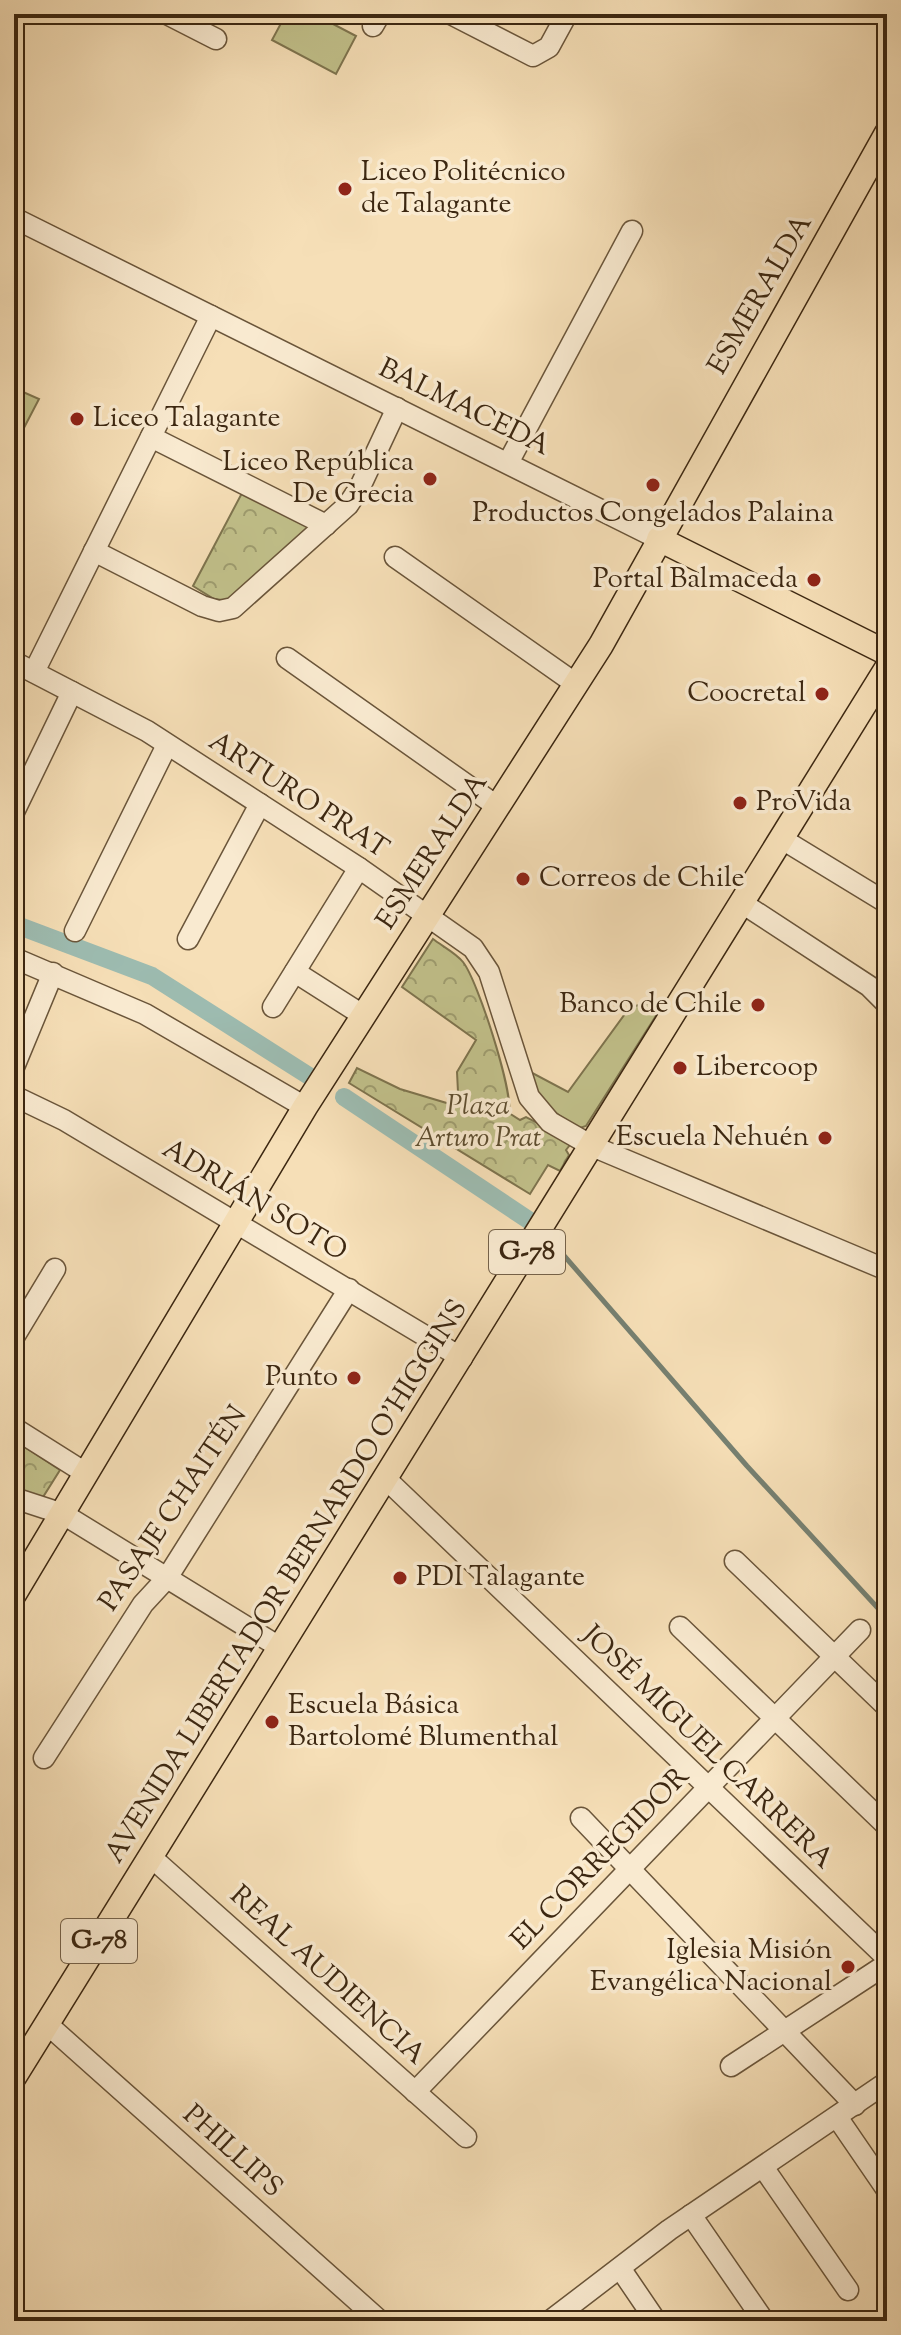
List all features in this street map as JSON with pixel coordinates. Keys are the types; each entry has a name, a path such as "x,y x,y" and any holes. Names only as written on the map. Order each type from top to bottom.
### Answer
{"main road":[{"name":"ESMERALDA","path":"14,1594 305,1107 576,684 887,133"},
{"name":"BALMACEDA","path":"659,539 887,653"},
{"name":"AVENIDA LIBERTADOR BERNARDO O'HIGGINS","path":"14,2077 887,668"}],"street":[{"path":"167,14 216,39"},
{"path":"451,14 523,54 537,55 549,47 567,14"},
{"name":"BALMACEDA","path":"14,218 659,539"},
{"path":"508,463 632,231"},
{"path":"34,672 211,316"},
{"path":"94,551 202,606 227,610 243,601 348,505 360,487 397,408"},
{"path":"151,437 326,525"},
{"path":"395,557 576,684"},
{"path":"287,658 498,807"},
{"name":"ARTURO PRAT","path":"14,662 167,745 359,868 473,948 485,963 524,1088 535,1106 559,1129 592,1146 887,1270"},
{"path":"14,812 72,692"},
{"path":"75,931 167,745"},
{"path":"188,939 260,804"},
{"path":"782,839 887,903"},
{"path":"273,1007 359,868"},
{"path":"742,903 869,986 887,1004"},
{"path":"14,958 145,1014 305,1107"},
{"path":"295,972 364,1016"},
{"path":"14,1067 53,973"},
{"name":"ADRIÁN SOTO","path":"14,1096 64,1120 462,1358"},
{"path":"14,1337 55,1269"},
{"name":"PASAJE CHAITÉN","path":"44,1758 143,1604 167,1578 349,1289"},
{"path":"14,1428 87,1474"},
{"name":"JOSÉ MIGUEL CARRERA","path":"386,1479 887,1961"},
{"path":"14,1498 63,1514 281,1648"},
{"path":"735,1561 887,1707"},
{"path":"680,1627 887,1826"},
{"name":"EL CORREGIDOR","path":"415,2092 860,1630"},
{"path":"581,1818 855,2105"},
{"name":"REAL AUDIENCIA","path":"151,1857 466,2137"},
{"path":"731,2066 887,1961"},
{"name":"PHILLIPS","path":"47,2024 380,2321"},
{"path":"550,2321 691,2215 887,2082"},
{"path":"837,2117 887,2190"},
{"path":"763,2167 848,2290"},
{"path":"691,2215 764,2321"},
{"path":"620,2268 656,2321"}],"green space":[{"path":"286,14 314,14 356,36 336,74 272,40"},
{"path":"14,388 39,399 14,447"},
{"path":"242,493 314,529 230,601 214,599 193,586"},
{"name":"Plaza Arturo Prat","path":"433,939 460,959 469,973 500,1061 509,1113 520,1120 526,1117 573,1141 566,1150 569,1155 560,1171 548,1165 530,1194 349,1083 357,1068 400,1089 450,1104 458,1092 457,1072 476,1040 402,987"},
{"path":"666,1000 586,1126 580,1128 553,1110 533,1088 523,1068 568,1092 630,1007"},
{"path":"14,1440 60,1470 43,1497 14,1489"}],"waterway":[{"path":"14,924 152,976 309,1076"},
{"path":"344,1097 530,1221"},
{"path":"560,1251 747,1466 887,1618"}],"railway":[{"path":"872,2321 887,2311"}],"place":[{"name":"Liceo Politécnico de Talagante","path":"345,189"},
{"name":"Liceo Talagante","path":"77,419"},
{"name":"Liceo República De Grecia","path":"430,479"},
{"name":"Productos Congelados Palaina","path":"653,485"},
{"name":"Portal Balmaceda","path":"814,580"},
{"name":"Coocretal","path":"822,694"},
{"name":"ProVida","path":"740,803"},
{"name":"Correos de Chile","path":"523,879"},
{"name":"Banco de Chile","path":"758,1005"},
{"name":"Libercoop","path":"680,1068"},
{"name":"Escuela Nehuén","path":"825,1138"},
{"name":"Punto","path":"354,1378"},
{"name":"PDI Talagante","path":"400,1578"},
{"name":"Escuela Básica Bartolomé Blumenthal","path":"272,1722"},
{"name":"Iglesia Misión Evangélica Nacional","path":"848,1967"}]}
